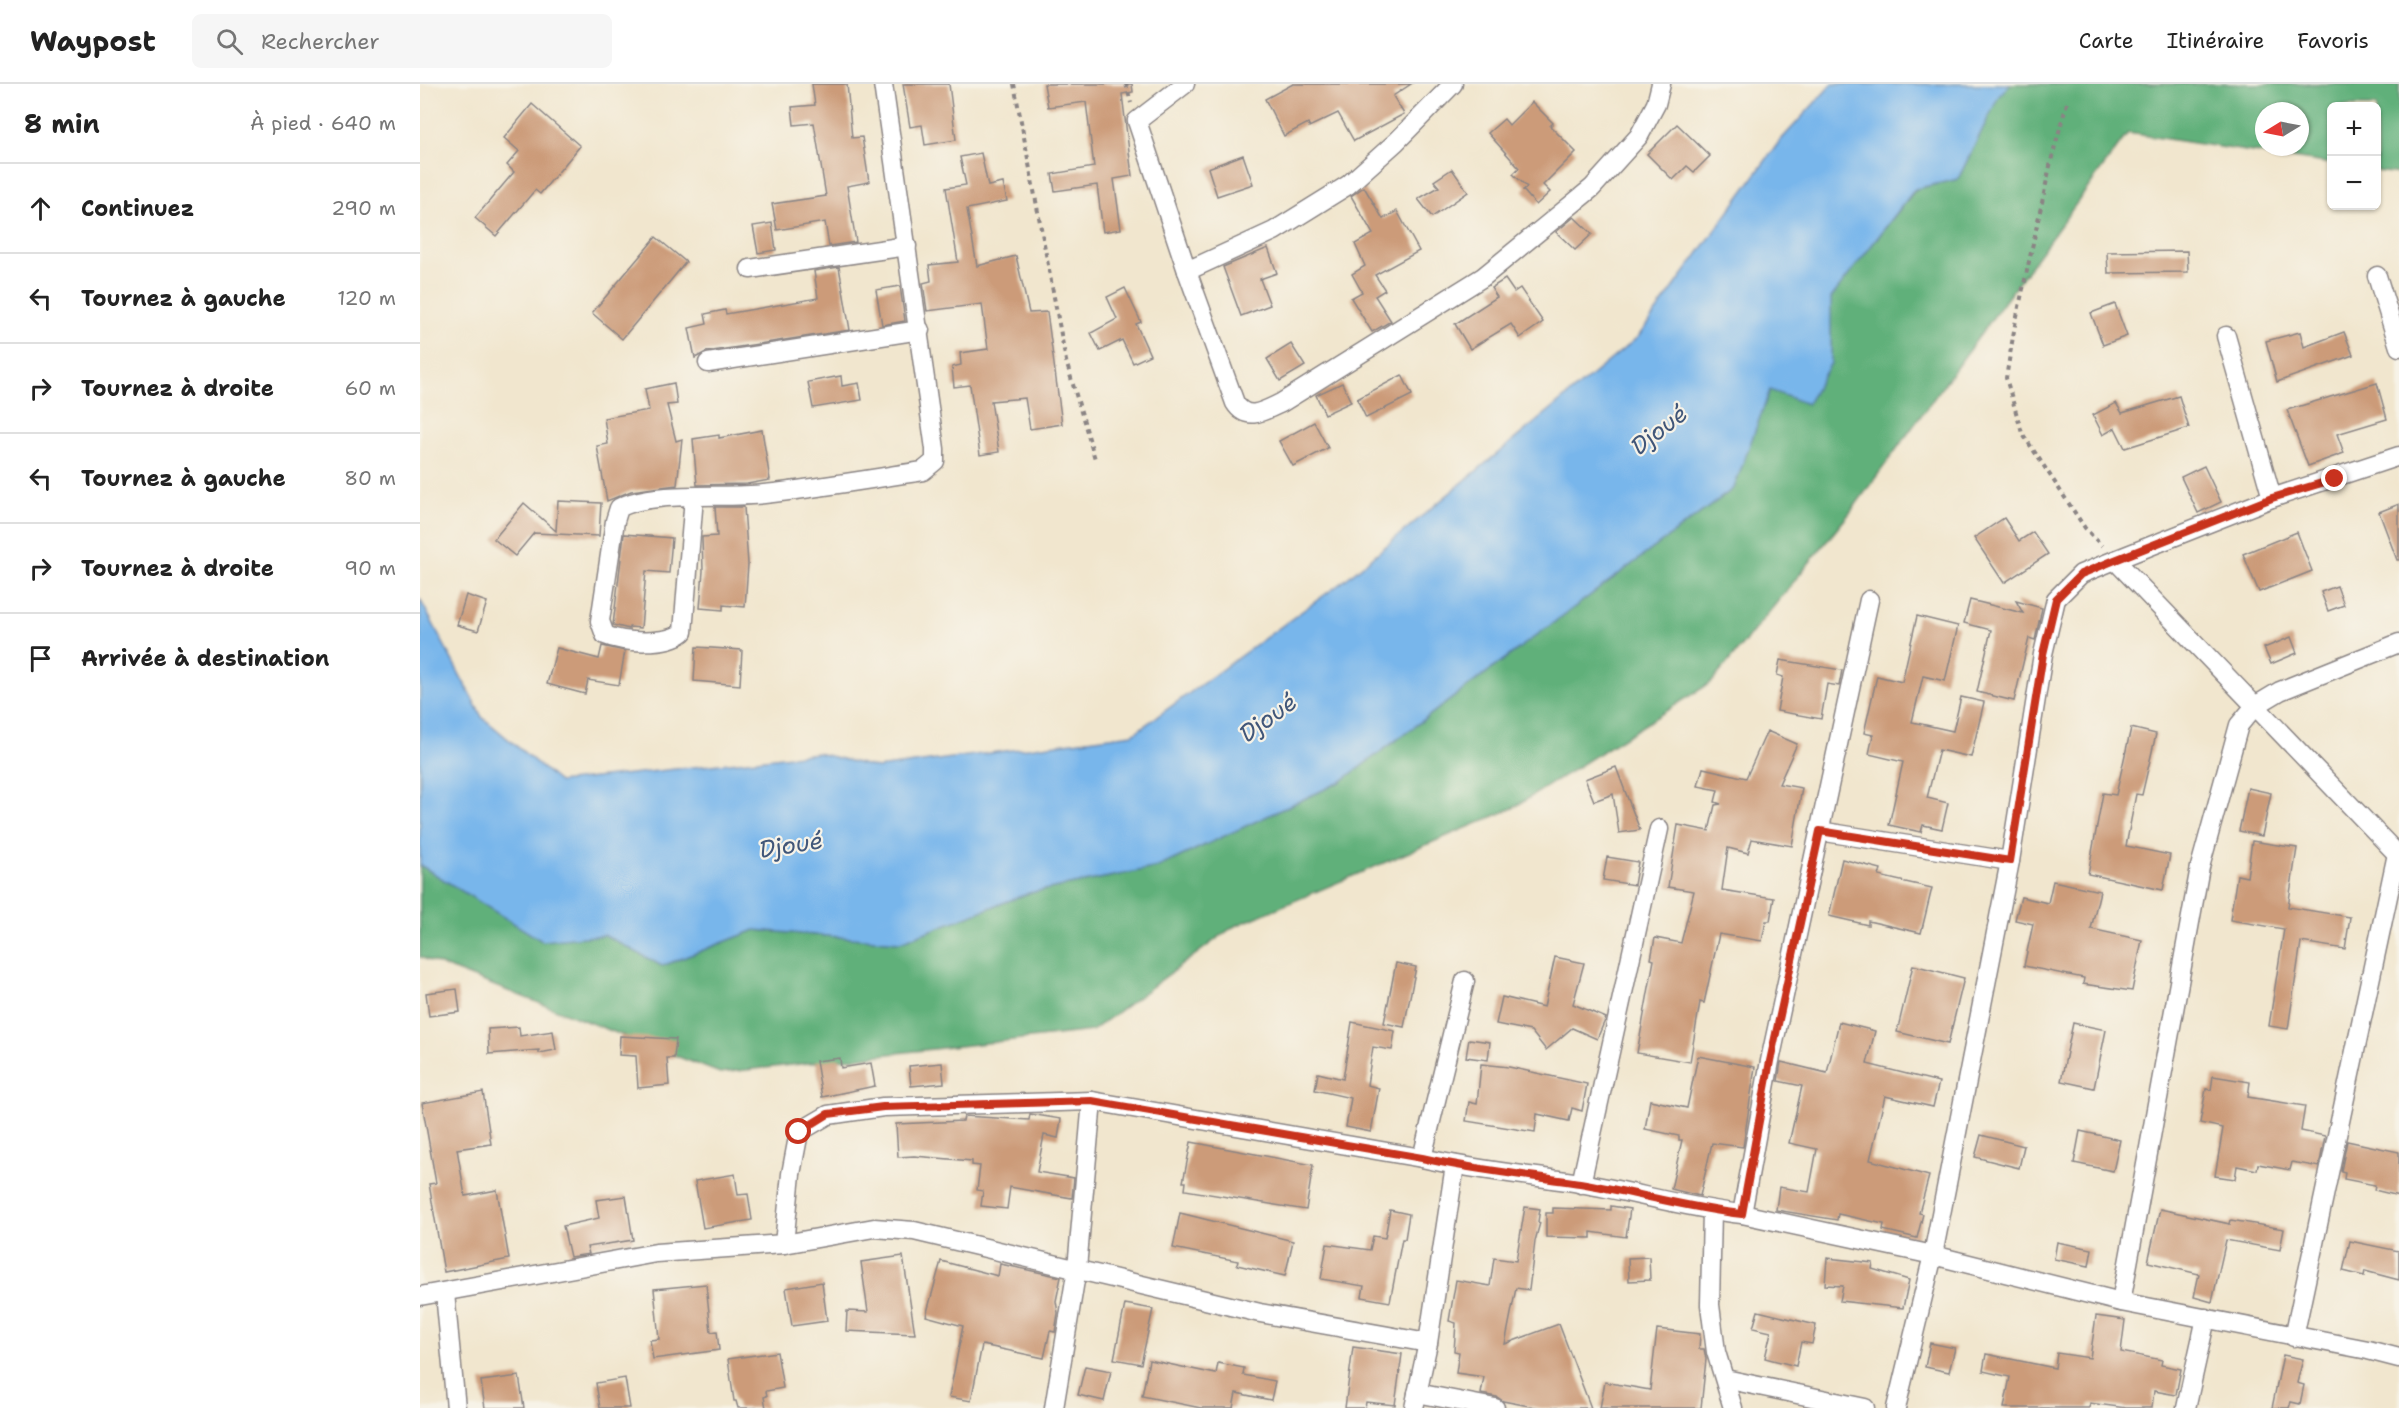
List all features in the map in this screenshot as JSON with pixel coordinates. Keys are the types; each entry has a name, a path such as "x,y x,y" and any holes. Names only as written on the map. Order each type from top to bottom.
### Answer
{"street":[{"path":"694,497 683,632 677,637 660,640 617,640 605,635 600,621 619,508 629,503 694,497 762,494 923,471 934,461 935,449 920,330 883,84"},
{"path":"1185,84 1137,121 1187,271 1235,403 1239,410 1246,414 1262,413 1483,277 1592,188 1639,136 1656,104 1661,84"},
{"path":"1187,271 1274,231 1348,185 1396,142 1453,84"},
{"path":"750,269 907,246"},
{"path":"2377,276 2399,347"},
{"path":"708,363 920,330"},
{"path":"2226,336 2272,498"},
{"path":"1896,1408 1933,1255 2010,861 2043,654 2056,599 2081,574 2272,498 2399,456"},
{"path":"2115,560 2398,855 2294,1337"},
{"path":"1742,1214 1770,1061 1869,600"},
{"path":"2121,1302 2199,867 2239,725 2255,706 2280,692 2399,643"},
{"path":"1581,1184 1659,829"},
{"path":"1820,831 2010,861"},
{"path":"1422,1158 1465,981"},
{"path":"784,1244 791,1174 799,1132 828,1114 883,1107 1092,1101 1455,1165 1581,1184 1742,1214 1933,1255 2121,1302 2399,1358"},
{"path":"1054,1408 1077,1268 1092,1101"},
{"path":"1455,1165 1428,1343 1416,1400 1495,1408"},
{"path":"1712,1210 1710,1305 1716,1352 1733,1408"},
{"path":"420,1296 656,1253 784,1244 874,1228 914,1231 1260,1313 1428,1343"},
{"path":"445,1293 456,1408"},
{"path":"2186,1408 2206,1318"},
{"path":"1725,1379 1865,1408"}],"path":[{"path":"1014,84 1066,361 1095,459"},
{"path":"2067,103 2030,258 2006,378 2022,433 2085,528 2115,560"}],"green space":[{"path":"2010,84 2399,84 2399,174 2381,172 2381,102 2327,102 2327,163 2279,156 2309,156 2309,102 2255,102 2255,152 2128,133 1849,514 1712,682 1513,808 1233,927 1092,1031 720,1073 420,957 420,865 542,940 605,935 662,966 755,930 900,942 1029,893 1158,867 1340,782 1734,488 1770,389 1831,363 1830,298 1916,189 1958,179 1999,95"}],"water":[{"name":"Djoué","path":"1832,84 2010,84 1999,96 1958,179 1915,189 1831,298 1831,363 1807,404 1770,390 1734,488 1340,782 1158,867 1029,893 900,942 755,930 662,966 605,935 542,941 420,865 420,599 482,717 559,782 818,753 877,768 1133,734 1345,580 1638,337 1779,142"}],"building":[{"path":"812,84 847,84 852,138 862,137 869,182 847,186 856,242 829,246 825,222 777,230 772,204 826,196 814,123 794,125 792,107 815,105"},
{"path":"903,84 949,84 956,140 925,145 922,125 910,127"},
{"path":"1044,84 1132,84 1133,92 1122,94 1132,176 1114,179 1121,229 1103,232 1097,185 1055,191 1052,174 1094,167 1086,102 1048,107"},
{"path":"1293,84 1411,84 1393,96 1404,114 1354,141 1338,113 1309,127 1308,123 1284,136 1265,99"},
{"path":"1532,102 1553,123 1550,126 1576,152 1543,185 1550,192 1536,205 1523,190 1527,187 1513,174 1519,168 1488,133 1504,119 1509,125"},
{"path":"532,104 580,146 540,194 535,190 496,236 475,218 514,172 507,165 519,151 504,138"},
{"path":"1677,124 1710,156 1694,172 1687,166 1673,180 1647,154"},
{"path":"981,153 988,186 1003,183 1007,201 967,209 977,266 1016,256 1029,313 1047,312 1062,424 1030,429 1025,398 991,401 999,452 980,455 970,385 954,387 952,367 961,365 960,353 988,349 982,304 927,311 923,283 931,281 929,265 958,262 946,188 966,185 960,157"},
{"path":"1243,155 1253,184 1217,196 1208,168"},
{"path":"1452,169 1468,192 1432,217 1418,199 1439,187 1434,181"},
{"path":"1364,187 1383,219 1397,211 1419,251 1375,275 1385,290 1375,296 1391,321 1372,332 1351,298 1362,292 1352,274 1365,266 1355,244 1373,234 1351,196"},
{"path":"1574,217 1592,234 1575,250 1556,232"},
{"path":"772,223 776,250 758,253 753,226"},
{"path":"656,237 686,262 622,339 592,313"},
{"path":"1268,248 1277,273 1260,279 1270,305 1241,316 1223,267"},
{"path":"2187,251 2188,272 2108,273 2107,252"},
{"path":"839,267 850,330 706,352 695,358 689,328 707,324 705,314 725,310 726,314 818,298 814,271"},
{"path":"1505,279 1514,292 1520,288 1543,322 1520,338 1511,324 1470,349 1455,324 1497,297 1491,288"},
{"path":"900,286 905,321 882,325 876,290"},
{"path":"1125,288 1141,322 1136,324 1150,355 1133,363 1122,340 1100,351 1091,333 1117,319 1107,297"},
{"path":"2115,304 2127,336 2103,345 2091,313"},
{"path":"2300,332 2304,347 2344,332 2353,355 2277,382 2266,341"},
{"path":"1291,344 1305,366 1280,381 1267,359"},
{"path":"1402,375 1412,395 1366,418 1357,399"},
{"path":"841,376 842,386 859,383 862,400 813,408 808,382"},
{"path":"674,383 677,404 667,405 676,441 682,439 677,485 631,491 607,501 597,446 608,444 604,418 649,410 645,389"},
{"path":"1342,383 1351,402 1325,414 1316,395"},
{"path":"2377,383 2387,419 2337,434 2344,453 2308,466 2287,410"},
{"path":"2179,396 2189,428 2125,448 2115,428 2103,435 2093,415 2116,403 2122,413"},
{"path":"1314,422 1328,448 1293,466 1279,441"},
{"path":"762,430 770,480 747,484 697,485 693,439 719,435 719,438"},
{"path":"2204,466 2221,502 2198,513 2181,477"},
{"path":"558,501 601,503 599,536 534,533 515,556 494,539 524,503 556,531"},
{"path":"2399,504 2399,560 2397,560 2379,512"},
{"path":"715,507 744,507 748,564 745,607 723,605 723,610 700,608 703,571 702,537 717,536"},
{"path":"2004,518 2019,541 2033,532 2048,554 2004,583 1974,538"},
{"path":"2297,532 2312,571 2259,592 2243,554"},
{"path":"624,534 672,538 669,573 646,571 641,628 629,627 629,629 613,625"},
{"path":"2337,586 2344,605 2328,611 2321,592"},
{"path":"466,595 487,602 478,631 457,625"},
{"path":"1970,600 2023,613 2016,601 2042,608 2035,640 2029,638 2014,701 1977,692 1991,630 1964,623"},
{"path":"1917,616 1958,626 1945,681 1923,676 1912,722 1953,731 1961,697 1984,702 1971,757 1939,750 1927,798 1948,803 1942,829 1923,825 1921,832 1889,825 1903,762 1869,754 1873,735 1864,733 1877,676 1902,682"},
{"path":"2291,637 2297,653 2271,664 2264,648"},
{"path":"602,646 625,651 619,685 588,680 585,694 547,684 557,648 599,659"},
{"path":"696,647 742,650 740,685 694,681"},
{"path":"1780,660 1842,670 1839,686 1827,684 1821,719 1777,711 1783,677 1777,675"},
{"path":"2131,728 2156,734 2142,795 2136,794 2126,846 2170,855 2163,890 2088,874 2103,793 2116,795"},
{"path":"1767,731 1797,744 1779,784 1802,788 1792,846 1752,839 1748,853 1728,848 1722,890 1774,898 1770,921 1766,921 1762,941 1719,934 1704,1003 1700,1002 1690,1062 1637,1053 1654,960 1651,959 1655,938 1681,943 1694,891 1668,887 1678,825 1709,831 1715,805 1721,804 1715,802 1718,790 1698,786 1703,768 1746,778"},
{"path":"1616,767 1640,830 1619,833 1613,794 1594,801 1585,779"},
{"path":"2248,788 2271,793 2262,836 2239,831"},
{"path":"2252,841 2297,848 2288,907 2350,917 2345,949 2301,942 2288,1029 2269,1026 2284,929 2230,920 2237,875 2247,877"},
{"path":"1607,857 1638,862 1634,885 1603,880"},
{"path":"1842,859 1881,869 1879,876 1932,888 1921,933 1868,921 1868,925 1829,916"},
{"path":"2053,881 2100,891 2091,929 2142,940 2132,991 2083,984 2084,978 2024,966 2033,924 2015,920 2021,897 2048,903"},
{"path":"1555,957 1584,963 1573,1004 1606,1018 1597,1039 1572,1028 1546,1050 1531,1031 1496,1024 1502,997 1544,1007"},
{"path":"1396,963 1416,967 1404,1027 1384,1023"},
{"path":"1913,965 1964,978 1948,1044 1897,1032"},
{"path":"457,989 460,1012 429,1016 426,993"},
{"path":"1352,1022 1395,1031 1392,1050 1373,1047 1367,1085 1379,1088 1371,1132 1346,1127 1351,1098 1315,1090 1318,1073 1343,1079"},
{"path":"1839,1022 1875,1031 1867,1064 1939,1082 1933,1107 1885,1096 1870,1160 1929,1176 1919,1213 1923,1214 1917,1238 1883,1230 1884,1224 1838,1214 1837,1220 1776,1210 1779,1187 1809,1192 1817,1149 1789,1143 1802,1086 1778,1081 1781,1062 1827,1073"},
{"path":"2073,1023 2106,1030 2094,1088 2061,1081"},
{"path":"519,1027 520,1036 553,1031 556,1050 539,1053 539,1050 489,1054 488,1029"},
{"path":"620,1036 676,1039 674,1058 667,1058 669,1085 638,1088 636,1056 619,1055"},
{"path":"1469,1039 1490,1042 1488,1060 1466,1057"},
{"path":"1698,1056 1755,1067 1743,1147 1712,1143 1700,1196 1671,1189 1682,1140 1679,1140 1679,1136 1645,1129 1650,1100 1687,1108"},
{"path":"840,1058 841,1068 871,1063 875,1086 822,1097 816,1061"},
{"path":"942,1063 944,1083 911,1086 909,1066"},
{"path":"1481,1064 1509,1067 1587,1084 1582,1111 1572,1108 1569,1121 1537,1114 1535,1132 1466,1121 1469,1102 1477,1104"},
{"path":"2213,1076 2250,1082 2248,1097 2305,1106 2301,1131 2325,1136 2319,1167 2292,1162 2290,1170 2258,1164 2257,1170 2237,1166 2235,1179 2215,1176 2223,1128 2200,1123 2206,1089 2211,1090"},
{"path":"483,1092 491,1144 457,1149 465,1196 497,1190 509,1259 444,1272 429,1184 436,1183 422,1103"},
{"path":"1030,1114 1061,1119 1058,1138 1044,1135 1037,1172 1074,1178 1072,1198 1010,1187 1007,1209 981,1206 983,1191 977,1190 980,1166 972,1165 972,1161 914,1156 898,1157 896,1124 963,1121 964,1116 1029,1120"},
{"path":"2080,1131 2120,1140 2113,1171 2074,1163"},
{"path":"1981,1135 2024,1146 2019,1168 1975,1157"},
{"path":"2347,1141 2399,1152 2399,1196 2374,1190 2375,1185 2344,1179 2345,1172 2341,1171"},
{"path":"1191,1142 1313,1165 1306,1210 1185,1190 1186,1182 1183,1182"},
{"path":"735,1174 738,1195 748,1194 752,1220 703,1228 695,1181"},
{"path":"626,1196 633,1240 587,1247 589,1254 570,1257 563,1226 599,1218 596,1200"},
{"path":"1611,1206 1630,1209 1626,1237 1591,1232 1591,1238 1546,1237 1546,1213 1553,1213 1553,1208 1611,1210"},
{"path":"1525,1207 1540,1209 1538,1222 1540,1223 1535,1241 1529,1290 1516,1288 1505,1344 1559,1324 1591,1408 1540,1408 1503,1401 1497,1397 1481,1394 1484,1377 1456,1373 1459,1352 1454,1351 1456,1323 1449,1321 1456,1280 1490,1286 1494,1258 1516,1261"},
{"path":"2160,1209 2230,1224 2231,1220 2284,1229 2280,1250 2226,1240 2212,1302 2194,1297 2199,1274 2148,1262"},
{"path":"1390,1210 1409,1214 1390,1302 1362,1297 1364,1286 1321,1279 1327,1244 1370,1250 1373,1236 1385,1238"},
{"path":"1180,1213 1293,1241 1285,1276 1237,1265 1238,1261 1173,1248"},
{"path":"2350,1241 2399,1251 2399,1280 2365,1271 2364,1276 2343,1271"},
{"path":"2057,1242 2092,1249 2089,1266 2054,1259"},
{"path":"903,1256 915,1334 846,1331 847,1311 868,1312 861,1262"},
{"path":"1649,1257 1650,1280 1629,1281 1628,1258"},
{"path":"1827,1258 1873,1263 1872,1269 1909,1280 1903,1308 1840,1301 1843,1286 1825,1285"},
{"path":"941,1261 998,1276 1000,1264 1061,1277 1056,1301 1058,1313 1055,1332 1050,1331 1044,1358 982,1345 971,1401 949,1397 963,1326 926,1316"},
{"path":"822,1282 827,1321 792,1326 786,1288"},
{"path":"706,1284 711,1332 717,1331 719,1350 653,1359 650,1340 659,1339 654,1289"},
{"path":"1125,1304 1153,1309 1141,1364 1114,1359"},
{"path":"1758,1311 1816,1325 1812,1344 1801,1342 1796,1366 1765,1358 1771,1332 1753,1328"},
{"path":"2096,1316 2125,1320 2121,1352 2162,1360 2161,1365 2181,1369 2176,1395 2154,1391 2152,1408 2126,1408 2090,1403 2089,1408 2004,1408 2010,1377 1983,1371 1986,1354 2055,1368 2057,1353 2090,1358"},
{"path":"1657,1329 1700,1334 1699,1349 1704,1349 1706,1359 1701,1408 1600,1408 1605,1382 1650,1390"},
{"path":"1930,1343 1955,1348 1949,1372 1925,1367"},
{"path":"1353,1347 1402,1354 1395,1405 1366,1402 1365,1408 1345,1408"},
{"path":"777,1352 783,1388 766,1391 767,1396 764,1397 766,1408 738,1408 734,1401 728,1359"},
{"path":"2283,1355 2303,1359 2297,1383 2304,1385 2300,1404 2291,1402 2289,1408 2272,1408"},
{"path":"1149,1360 1216,1374 1218,1363 1244,1368 1243,1375 1275,1381 1271,1400 1236,1393 1233,1408 1201,1408 1142,1396"},
{"path":"1085,1366 1111,1371 1104,1401 1078,1395"},
{"path":"519,1376 524,1408 485,1408 481,1381"},
{"path":"625,1378 630,1408 600,1408 596,1383"}],"route":[{"path":"799,1132 828,1114 883,1107 1092,1101 1455,1165 1581,1184 1742,1214 1770,1061 1820,831 2010,861 2043,654 2056,599 2081,574 2272,498 2335,479"}]}
